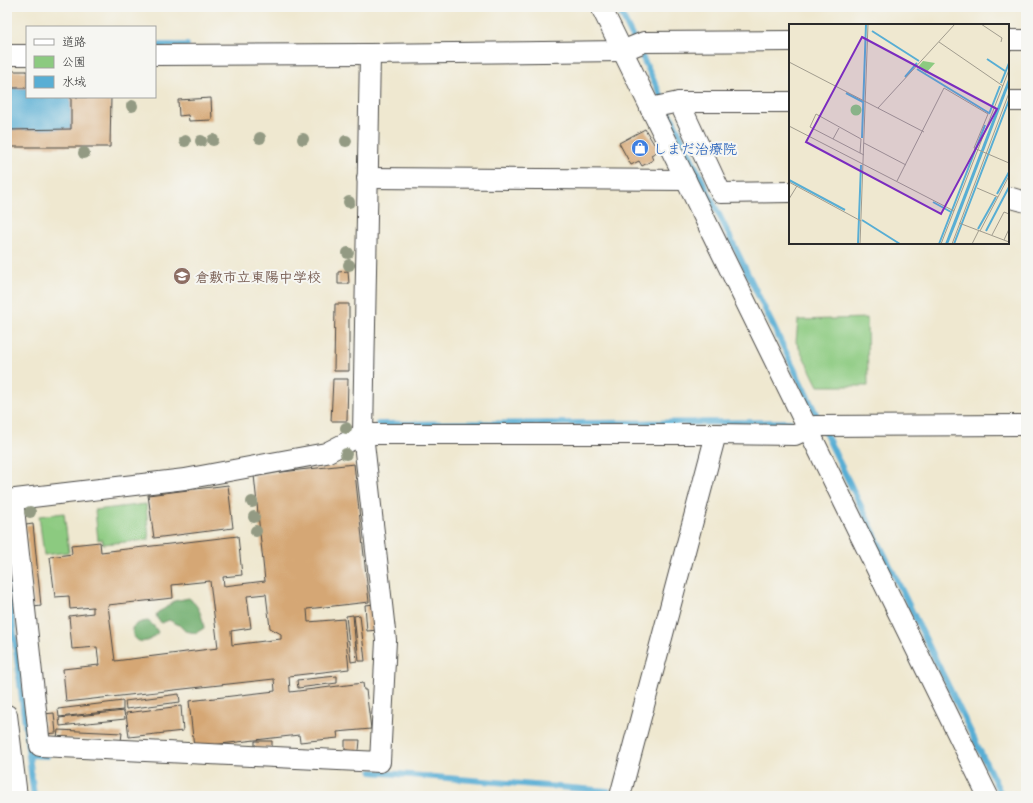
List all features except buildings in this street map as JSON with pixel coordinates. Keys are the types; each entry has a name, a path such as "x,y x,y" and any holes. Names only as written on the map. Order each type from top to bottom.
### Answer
{"street":[{"path":"601,7 632,46 665,105 721,193 789,192"},
{"path":"1009,40 1026,40"},
{"path":"156,55 370,54 789,41"},
{"path":"370,54 363,434 386,640 380,762 40,746 10,500 185,479 326,453 363,434 795,435 818,427 1026,425"},
{"path":"7,55 26,55"},
{"path":"1009,101 1026,101"},
{"path":"665,105 789,102"},
{"path":"665,105 686,180 818,427 988,796"},
{"path":"367,178 686,180"},
{"path":"1009,197 1026,202"},
{"path":"620,796 716,434"},
{"path":"7,715 17,796"}],"green space":[{"path":"867,318 868,386 818,386 796,342 798,320"},
{"path":"146,504 149,540 103,544 102,539 98,540 95,510"},
{"path":"64,513 69,552 44,555 39,516"},
{"path":"189,598 200,611 204,628 196,633 185,631 179,625 169,620 162,623 158,620 156,615 158,612 174,601"},
{"path":"148,621 158,632 147,641 139,641 135,638 132,628 139,623"}],"water":[{"path":"7,88 26,88 26,98 71,98 71,129 7,130"}],"waterway":[{"path":"618,7 1002,796"},
{"path":"156,45 187,45"},
{"path":"378,424 790,422"},
{"path":"7,576 34,796"},
{"path":"29,755 47,756"},
{"path":"372,772 608,791"}],"place":[{"name":"しまだ治療院","path":"640,148"},
{"name":"倉敷市立東陽中学校","path":"182,276"}]}
